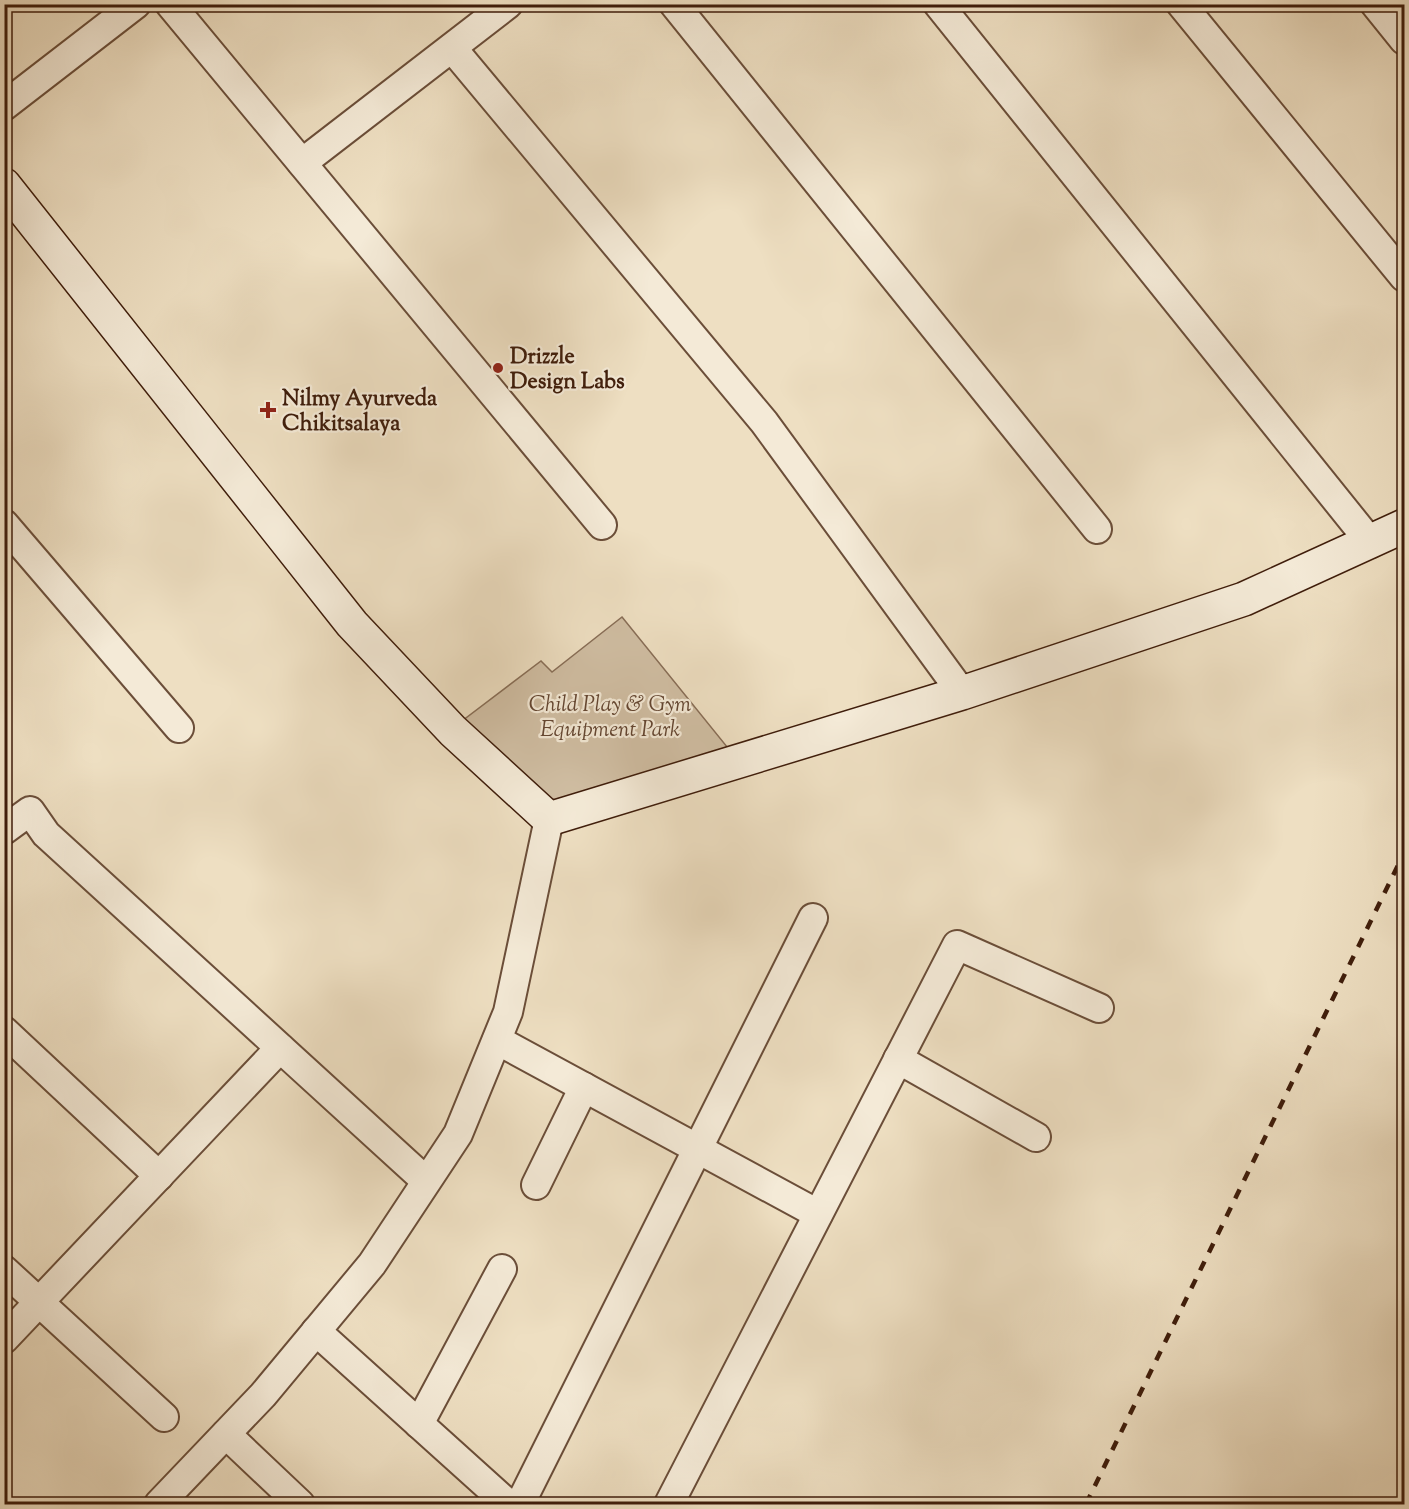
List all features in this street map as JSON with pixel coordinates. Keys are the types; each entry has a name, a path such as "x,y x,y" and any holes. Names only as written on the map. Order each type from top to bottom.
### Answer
{"street":[{"path":"4,106 136,4"},
{"path":"170,4 602,525"},
{"path":"302,163 508,4"},
{"path":"674,4 1097,529"},
{"path":"938,4 1371,543"},
{"path":"1181,4 1404,277"},
{"path":"1375,4 1404,40"},
{"path":"452,48 764,422 962,693"},
{"path":"4,185 352,624 453,731 549,819"},
{"path":"4,524 179,728"},
{"path":"549,819 962,693 1244,599 1404,526"},
{"path":"4,830 30,811 46,834 426,1181"},
{"path":"159,1504 263,1395 372,1264 458,1134 508,1012 549,819"},
{"path":"520,1504 813,918"},
{"path":"669,1504 957,945 1099,1008"},
{"path":"4,1030 159,1176"},
{"path":"497,1040 818,1214"},
{"path":"4,1339 279,1048"},
{"path":"898,1059 1036,1137"},
{"path":"536,1185 584,1087"},
{"path":"419,1424 502,1269"},
{"path":"4,1270 164,1417"},
{"path":"316,1331 508,1504"},
{"path":"226,1434 300,1504"}],"green space":[{"name":"Child Play & Gym Equipment Park","path":"622,617 732,753 552,804 458,724 541,661 552,672"}],"railway":[{"path":"1086,1504 1404,853"}],"place":[{"name":"Drizzle Design Labs","path":"498,368"},
{"name":"Nilmy Ayurveda Chikitsalaya","path":"268,410"}]}
